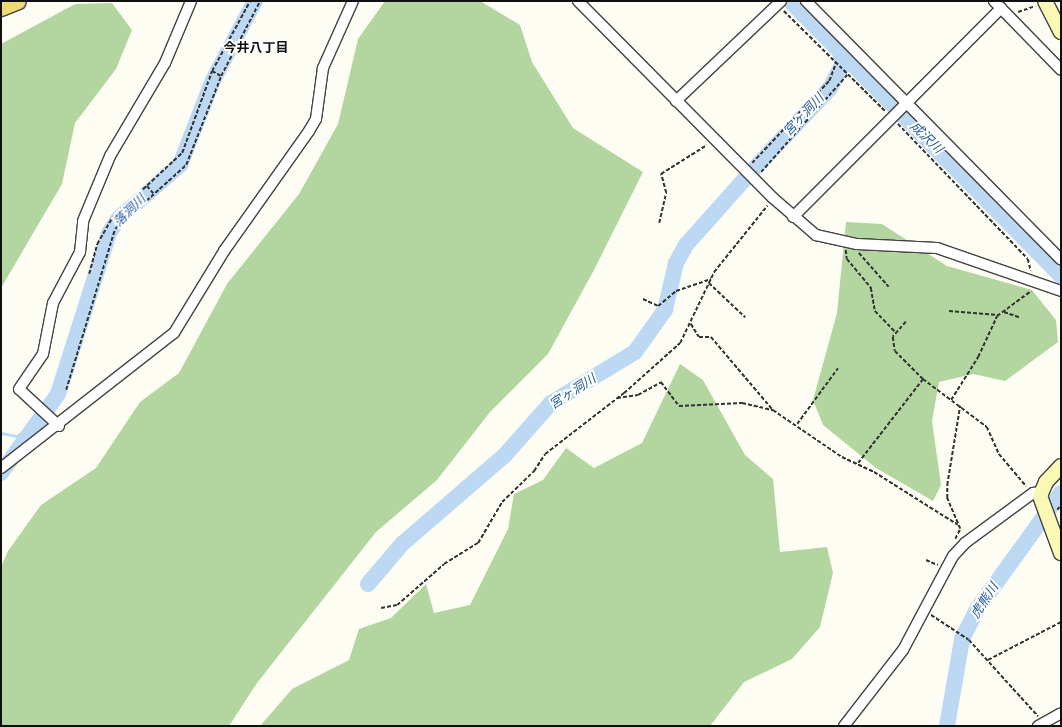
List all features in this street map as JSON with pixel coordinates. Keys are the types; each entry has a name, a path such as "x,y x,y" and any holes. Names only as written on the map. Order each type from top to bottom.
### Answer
{"main road":[{"path":"1,8 18,1"},
{"path":"1045,2 1061,32"},
{"path":"1061,466 1037,492 1045,516 1061,553"}],"street":[{"path":"59,426 19,388 43,354 53,303 80,252 83,221 110,156 165,63 191,1"},
{"path":"1,468 59,426 91,395 174,333 195,303 224,251 316,119 323,68 353,1"},
{"path":"578,1 773,198 793,217 816,235 845,243 937,248 1061,291"},
{"path":"806,1 1061,260"},
{"path":"676,101 779,2"},
{"path":"793,217 890,116 1001,8 1061,70"},
{"path":"844,726 903,650 953,556 1037,492"},
{"path":"1040,724 1061,713"}],"path":[{"path":"89,274 104,229 182,153 213,71 250,1"},
{"path":"66,390 112,235 124,218 154,194 186,165 221,76 260,1"},
{"path":"779,2 844,72 890,116 1028,260 1035,281 1003,312 999,314 949,311"},
{"path":"1001,8 1045,2"},
{"path":"746,170 829,81 836,63"},
{"path":"213,71 221,76"},
{"path":"754,179 847,74"},
{"path":"659,223 666,193 661,174 715,140"},
{"path":"147,186 154,194"},
{"path":"381,608 397,605 444,564 478,543 502,502 531,475 545,454 617,398 680,343 691,324 711,279 773,198"},
{"path":"845,243 847,260 871,288 875,311 896,332"},
{"path":"857,244 859,254 889,287"},
{"path":"643,299 654,306 665,300 674,292 711,279"},
{"path":"709,283 745,317"},
{"path":"1003,312 1021,318"},
{"path":"951,400 999,314"},
{"path":"906,322 896,332 893,348 924,379 987,427 1003,461 1037,492"},
{"path":"691,324 699,337 711,337 773,410 842,457 857,463 958,525"},
{"path":"796,425 838,368"},
{"path":"857,463 924,379"},
{"path":"617,398 638,395 661,382 679,406 742,403 773,410"},
{"path":"926,560 939,565 953,556 958,525 947,498 947,485 960,406"},
{"path":"924,612 969,640 988,660 1040,724"},
{"path":"988,660 1061,622"}],"green space":[{"path":"385,1 480,1 520,25 532,62 573,128 643,172 594,270 548,354 490,412 437,480 376,532 257,683 229,726 1,726 1,567 8,551 41,505 96,468 140,402 179,373 227,284 299,194 338,124 358,39"},
{"path":"112,3 132,30 116,69 75,123 62,184 1,288 1,44 75,4"},
{"path":"846,222 882,224 947,266 1032,290 1056,320 1058,342 1005,381 973,374 939,382 932,421 941,485 933,501 876,468 823,425 813,400 837,313"},
{"path":"680,364 703,380 745,455 773,479 780,552 827,547 833,573 820,627 792,659 744,682 710,726 260,726 292,689 349,660 359,629 391,618 426,584 434,613 470,605 508,529 514,494 543,480 566,448 594,468 642,443"}],"waterway":[{"name":"落洞川","path":"1,473 58,394 109,233 118,219 180,165 213,80 255,1"},
{"name":"成沢川","path":"790,1 1061,276"},
{"name":"宮ヶ洞川","path":"755,168 830,88 843,64 841,57"},
{"name":"宮ヶ洞川","path":"368,584 402,544 505,455 551,403 635,352 665,310 676,263 686,245 744,180"},
{"path":"1,433 17,436 36,423"},
{"name":"虎熊川","path":"947,726 962,639 978,608 1061,493"}],"district":[{"name":"今井八丁目","path":"256,48"}]}
